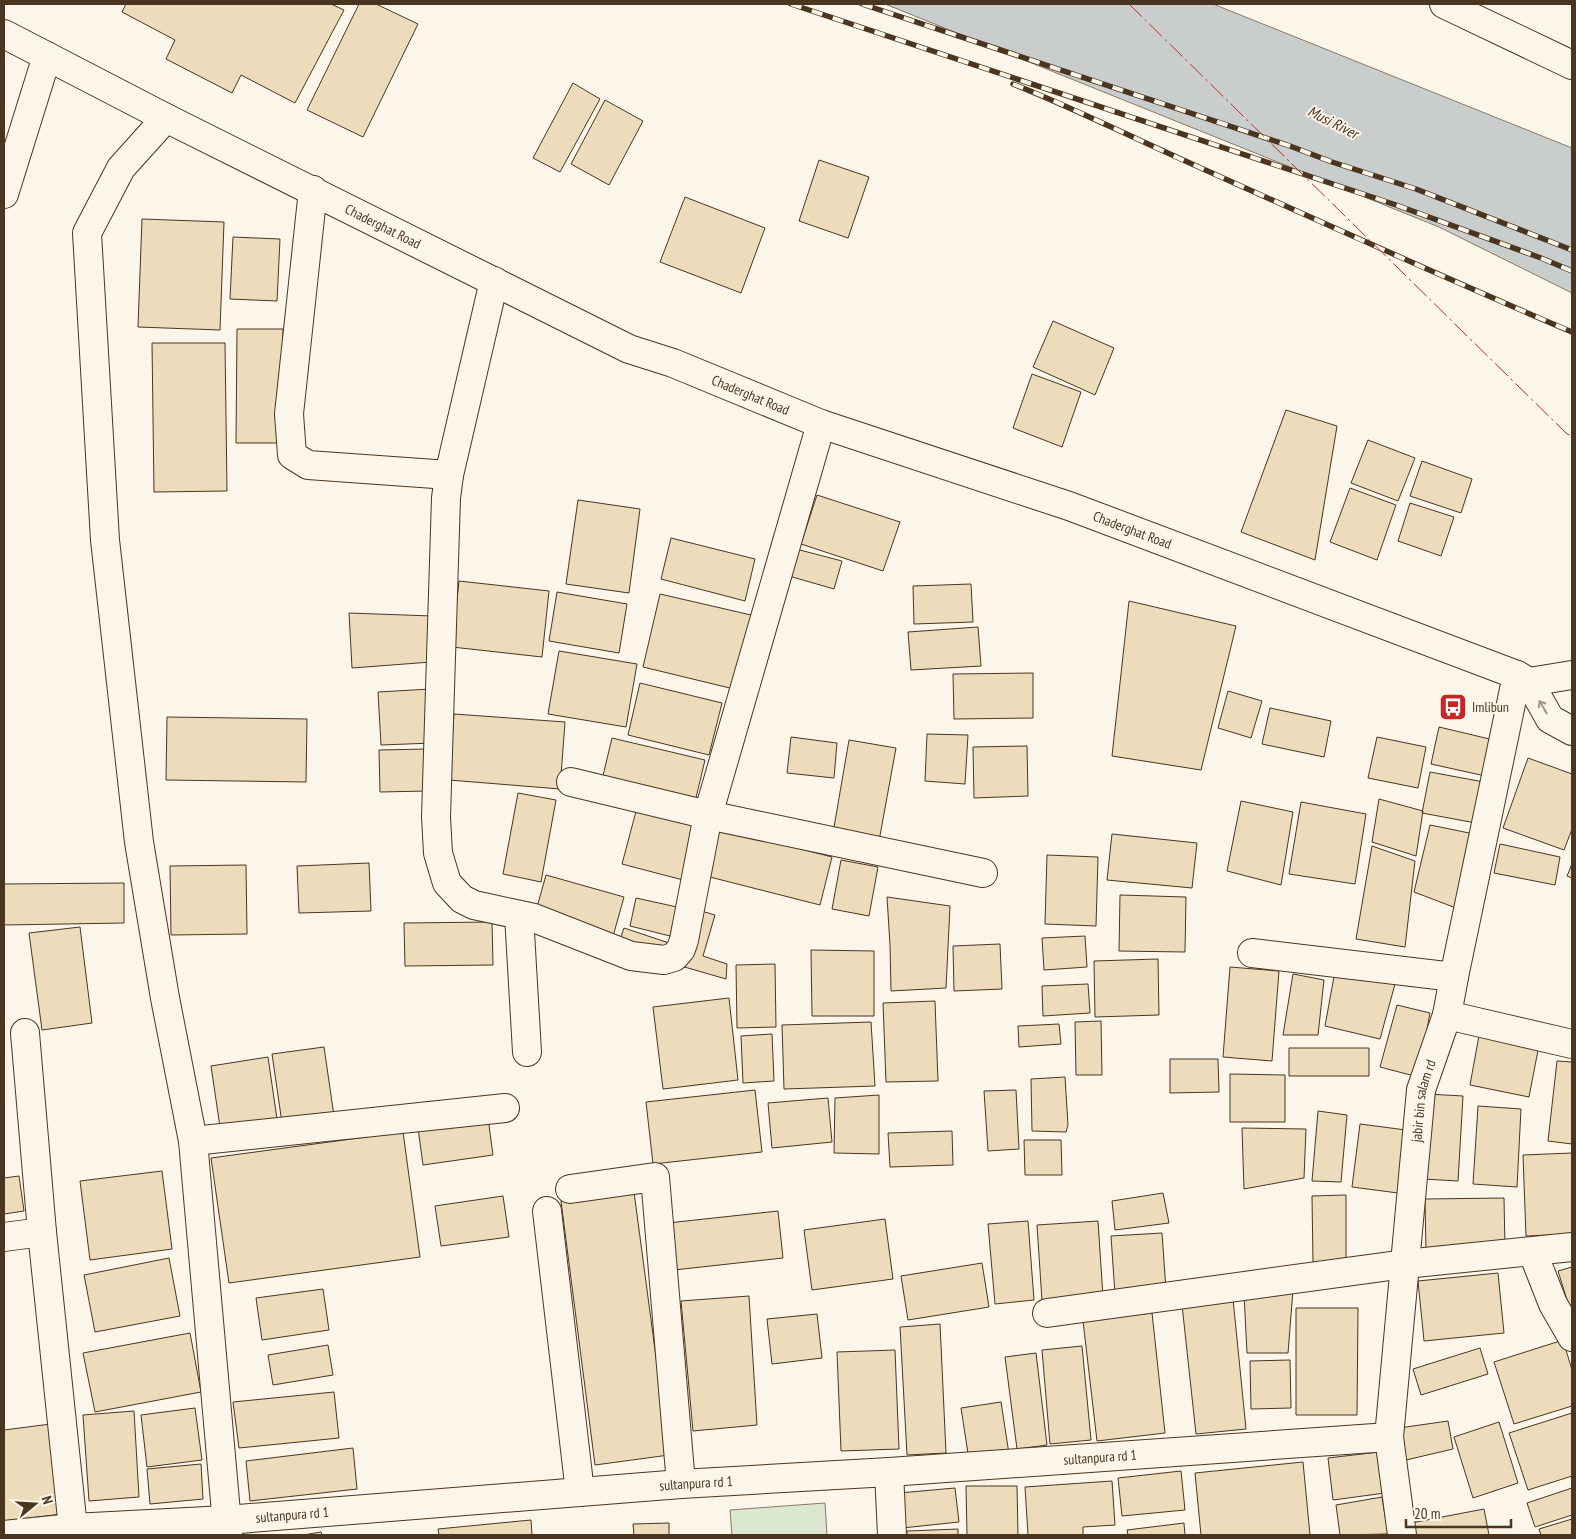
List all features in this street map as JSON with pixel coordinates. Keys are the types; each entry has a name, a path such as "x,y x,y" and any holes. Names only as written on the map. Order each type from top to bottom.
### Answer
{"street":[{"path":"1444,4 1572,65"},
{"name":"Chaderghat Road","path":"4,34 166,118 629,349 673,363 821,424 1069,506 1523,678 1572,675"},
{"path":"4,194 47,56"},
{"path":"166,118 121,168 87,233 105,540 139,842 193,1141 227,1528"},
{"path":"313,190 289,414 292,455 308,465 449,474"},
{"path":"494,281 449,474 446,498 436,807 438,853 447,884 462,899 474,905 534,918 632,956 664,960 674,956 681,949 708,815 821,424"},
{"path":"1523,678 1550,719 1572,731"},
{"name":"jabir bin salam rd","path":"1402,1535 1389,1437 1421,1090 1447,1016 1454,977 1523,678"},
{"path":"570,782 708,815 983,873"},
{"path":"519,915 527,1052"},
{"path":"1252,953 1454,977"},
{"path":"1447,1016 1572,1044"},
{"path":"25,1034 42,1232 73,1528"},
{"path":"193,1141 505,1108"},
{"path":"570,1188 655,1177 682,1484"},
{"path":"547,1211 580,1492"},
{"path":"4,1237 42,1232"},
{"path":"1047,1313 1406,1264 1572,1247"},
{"path":"1533,1252 1553,1304 1572,1337"},
{"name":"sultanpura rd 1","path":"4,1535 73,1528 227,1528 580,1492 682,1484 889,1472 1389,1437"},
{"path":"889,1472 892,1535"}],"green space":[{"path":"825,1503 827,1535 732,1535 730,1510"}],"water":[{"name":"Musi River","path":"885,4 1213,4 1572,148 1572,293 1439,227"}],"building":[{"path":"126,4 331,4 344,10 295,103 241,75 232,93 166,59 175,40 122,12"},
{"path":"359,4 376,4 418,24 363,137 307,110"},
{"path":"573,83 600,99 560,172 533,158"},
{"path":"605,100 643,121 609,185 571,164"},
{"path":"819,160 869,177 848,238 799,221"},
{"path":"685,197 765,228 741,293 660,262"},
{"path":"142,219 224,222 220,330 138,327"},
{"path":"233,237 280,239 277,301 230,299"},
{"path":"1053,321 1114,348 1095,395 1033,367"},
{"path":"237,329 283,329 282,443 236,443"},
{"path":"152,343 225,343 227,491 154,492"},
{"path":"1032,374 1081,392 1062,447 1013,428"},
{"path":"1286,410 1337,426 1315,560 1241,532"},
{"path":"1368,440 1415,458 1398,501 1351,483"},
{"path":"1422,461 1472,479 1461,513 1410,496"},
{"path":"1350,488 1396,505 1377,560 1330,542"},
{"path":"817,495 900,522 883,571 801,544"},
{"path":"578,500 640,509 629,593 566,584"},
{"path":"1410,503 1454,517 1441,556 1398,541"},
{"path":"671,538 755,559 745,601 661,579"},
{"path":"796,549 842,561 834,589 789,576"},
{"path":"459,581 549,591 542,657 452,647"},
{"path":"971,584 973,622 914,624 913,586"},
{"path":"557,592 627,604 619,653 549,641"},
{"path":"660,594 751,615 734,689 643,667"},
{"path":"1129,601 1236,626 1201,770 1112,756"},
{"path":"349,613 432,616 431,662 352,668"},
{"path":"978,627 981,666 911,670 908,632"},
{"path":"559,651 637,664 626,727 548,714"},
{"path":"1033,673 1033,718 954,719 953,674"},
{"path":"640,683 722,703 709,755 628,735"},
{"path":"430,689 433,743 381,745 378,692"},
{"path":"1228,691 1262,701 1251,738 1218,728"},
{"path":"1270,708 1331,721 1324,757 1262,744"},
{"path":"454,714 565,722 560,789 449,780"},
{"path":"167,717 307,719 306,782 166,780"},
{"path":"1439,727 1498,741 1490,777 1431,764"},
{"path":"927,734 968,735 965,784 925,781"},
{"path":"791,737 837,743 834,778 787,773"},
{"path":"1377,737 1426,747 1418,788 1368,778"},
{"path":"612,738 705,760 694,806 601,784"},
{"path":"849,740 896,748 879,841 833,833"},
{"path":"1027,746 1028,796 974,798 973,747"},
{"path":"427,749 428,791 380,792 379,750"},
{"path":"1528,758 1572,774 1572,829 1564,850 1503,828"},
{"path":"1430,772 1489,783 1481,824 1422,813"},
{"path":"518,793 556,800 541,882 503,874"},
{"path":"1379,799 1423,811 1416,856 1372,842"},
{"path":"639,800 700,817 683,880 622,864"},
{"path":"1241,801 1293,812 1281,885 1227,871"},
{"path":"1301,802 1366,814 1355,884 1289,874"},
{"path":"1430,825 1479,835 1456,908 1414,892"},
{"path":"714,827 832,857 820,905 702,875"},
{"path":"1112,834 1197,843 1192,888 1107,880"},
{"path":"1500,844 1560,857 1555,885 1494,873"},
{"path":"1372,846 1415,861 1405,947 1356,939"},
{"path":"1047,855 1098,857 1096,926 1045,924"},
{"path":"841,860 878,867 869,916 832,909"},
{"path":"369,863 371,911 299,913 297,866"},
{"path":"1572,864 1572,878 1567,876"},
{"path":"246,865 247,934 171,935 170,866"},
{"path":"546,875 624,897 612,940 534,918"},
{"path":"124,883 124,923 4,925 4,884"},
{"path":"1120,895 1186,897 1185,952 1119,951"},
{"path":"887,897 950,906 946,988 891,991"},
{"path":"636,898 677,907 670,936 630,926"},
{"path":"698,910 715,915 703,956 727,964 726,979 681,966"},
{"path":"492,922 493,965 405,966 404,923"},
{"path":"80,927 92,1023 42,1030 29,933"},
{"path":"624,928 669,943 664,960 618,945"},
{"path":"1085,936 1087,967 1044,970 1042,938"},
{"path":"1000,944 1002,989 954,991 953,946"},
{"path":"811,950 874,951 874,1016 812,1016"},
{"path":"1158,959 1159,1015 1095,1017 1094,961"},
{"path":"775,964 776,1027 737,1028 736,965"},
{"path":"1230,967 1279,971 1272,1061 1223,1057"},
{"path":"1335,971 1395,984 1380,1039 1325,1026"},
{"path":"1293,974 1324,980 1318,1035 1283,1035"},
{"path":"1088,984 1090,1013 1043,1016 1042,986"},
{"path":"729,998 738,1080 663,1089 653,1007"},
{"path":"935,1001 938,1081 886,1082 883,1003"},
{"path":"1397,1005 1430,1013 1418,1077 1380,1067"},
{"path":"1101,1021 1102,1075 1076,1075 1075,1022"},
{"path":"871,1022 875,1086 784,1089 782,1025"},
{"path":"1059,1024 1061,1044 1019,1047 1018,1026"},
{"path":"1480,1030 1539,1045 1529,1097 1470,1085"},
{"path":"772,1034 774,1081 743,1083 741,1036"},
{"path":"324,1047 334,1116 282,1123 272,1054"},
{"path":"1289,1048 1369,1048 1369,1076 1289,1076"},
{"path":"268,1057 277,1119 220,1127 211,1066"},
{"path":"1170,1059 1218,1059 1219,1092 1170,1093"},
{"path":"1557,1061 1572,1062 1572,1144 1548,1141"},
{"path":"1230,1074 1285,1075 1285,1122 1230,1122"},
{"path":"1065,1077 1068,1125 1066,1132 1032,1131 1031,1079"},
{"path":"755,1090 762,1152 653,1164 646,1102"},
{"path":"1016,1090 1019,1149 988,1151 984,1091"},
{"path":"1427,1094 1463,1096 1458,1181 1423,1179"},
{"path":"879,1095 879,1154 834,1153 835,1098"},
{"path":"828,1098 832,1142 772,1148 768,1103"},
{"path":"1478,1106 1521,1109 1517,1187 1473,1184"},
{"path":"1318,1111 1347,1115 1341,1182 1312,1181"},
{"path":"488,1118 493,1155 423,1165 418,1128"},
{"path":"1360,1124 1406,1130 1398,1193 1352,1187"},
{"path":"1242,1128 1306,1129 1304,1178 1244,1189"},
{"path":"952,1131 953,1165 890,1167 888,1133"},
{"path":"403,1132 420,1257 229,1283 211,1158"},
{"path":"1024,1140 1061,1140 1062,1175 1025,1175"},
{"path":"1572,1153 1572,1234 1526,1236 1523,1155"},
{"path":"162,1171 172,1249 90,1260 80,1181"},
{"path":"19,1176 24,1211 4,1214 4,1178"},
{"path":"634,1192 669,1455 595,1465 561,1201"},
{"path":"1163,1193 1169,1223 1115,1230 1112,1201"},
{"path":"1346,1195 1346,1262 1313,1263 1312,1196"},
{"path":"503,1196 509,1237 441,1246 435,1206"},
{"path":"1504,1198 1505,1250 1426,1251 1425,1199"},
{"path":"778,1211 783,1258 674,1270 668,1223"},
{"path":"885,1219 893,1279 812,1290 804,1230"},
{"path":"1028,1221 1034,1300 995,1304 988,1224"},
{"path":"1098,1221 1103,1297 1042,1301 1037,1225"},
{"path":"1162,1233 1166,1290 1115,1294 1111,1236"},
{"path":"169,1258 180,1316 95,1332 84,1275"},
{"path":"982,1263 989,1307 908,1320 901,1276"},
{"path":"1572,1267 1572,1316 1558,1271"},
{"path":"1498,1273 1504,1333 1424,1341 1418,1281"},
{"path":"323,1289 329,1330 262,1340 256,1298"},
{"path":"1293,1290 1288,1353 1247,1353 1244,1294"},
{"path":"749,1296 757,1425 693,1431 681,1301"},
{"path":"1233,1299 1246,1429 1196,1434 1182,1305"},
{"path":"1296,1308 1358,1308 1357,1415 1296,1415"},
{"path":"1152,1313 1165,1433 1097,1441 1083,1321"},
{"path":"817,1314 822,1358 772,1364 767,1319"},
{"path":"940,1324 946,1453 907,1455 900,1327"},
{"path":"190,1333 201,1392 95,1412 83,1353"},
{"path":"1563,1340 1572,1370 1572,1406 1514,1424 1494,1362"},
{"path":"328,1345 333,1375 273,1385 268,1355"},
{"path":"1082,1346 1091,1440 1050,1444 1042,1350"},
{"path":"1480,1348 1488,1374 1421,1395 1413,1369"},
{"path":"895,1350 899,1449 841,1451 837,1352"},
{"path":"1036,1353 1047,1445 1017,1449 1005,1357"},
{"path":"1290,1360 1291,1408 1251,1409 1250,1361"},
{"path":"334,1392 339,1438 239,1448 233,1402"},
{"path":"1001,1402 1009,1454 969,1460 961,1408"},
{"path":"195,1408 202,1460 147,1467 141,1415"},
{"path":"134,1411 139,1497 89,1501 83,1415"},
{"path":"1572,1413 1572,1476 1528,1490 1509,1433"},
{"path":"1448,1421 1453,1449 1406,1460 1399,1428"},
{"path":"1499,1422 1518,1483 1473,1498 1454,1437"},
{"path":"51,1424 62,1514 4,1521 4,1430"},
{"path":"353,1448 357,1489 250,1501 246,1461"},
{"path":"1379,1452 1385,1493 1333,1500 1328,1458"},
{"path":"1303,1462 1310,1535 1201,1535 1195,1473"},
{"path":"201,1464 203,1499 150,1504 147,1469"},
{"path":"1181,1471 1185,1510 1122,1516 1118,1478"},
{"path":"1112,1481 1115,1525 1083,1527 1083,1535 1028,1535 1025,1487"},
{"path":"966,1486 1017,1486 1018,1535 967,1535"},
{"path":"955,1488 959,1522 902,1528 899,1493"},
{"path":"1572,1488 1572,1515 1535,1527 1527,1503"},
{"path":"1382,1497 1388,1534 1340,1535 1336,1505"},
{"path":"1484,1509 1489,1535 1414,1535 1411,1523"},
{"path":"1572,1519 1572,1535 1541,1535 1539,1529"},
{"path":"531,1520 532,1535 439,1535 438,1529"},
{"path":"669,1523 669,1535 634,1535 633,1524"},
{"path":"1184,1523 1185,1535 1128,1535 1127,1530"},
{"path":"958,1529 958,1535 907,1535 907,1531"},
{"path":"321,1532 322,1535 303,1535"}],"railway":[{"path":"791,4 1396,205 1572,271"},
{"path":"862,4 1416,189 1572,250"},
{"path":"1013,84 1572,332"}],"power":[{"path":"1129,4 1567,434 1572,436"}],"place":[{"name":"Imlibun","path":"1453,707"}]}
